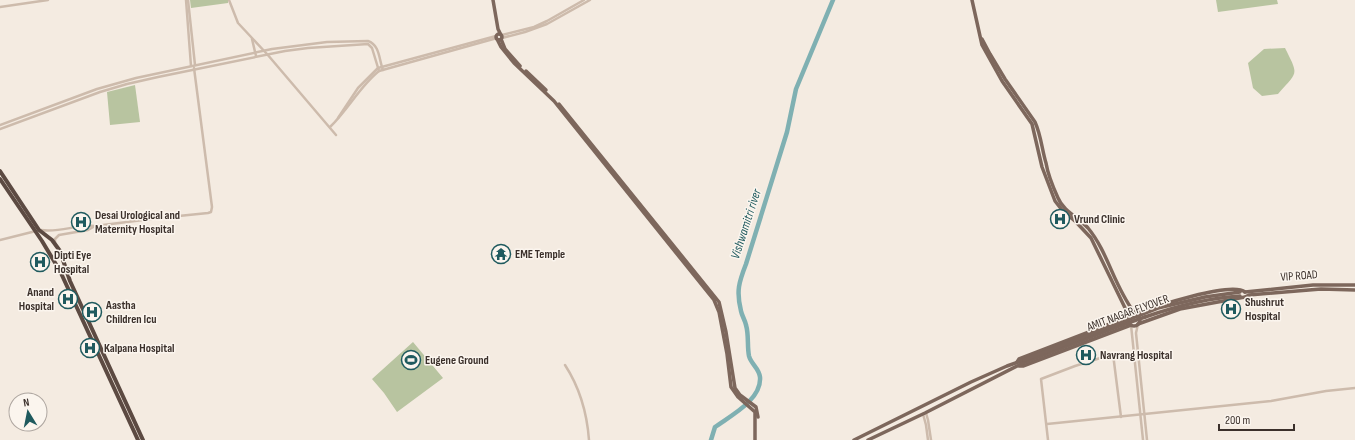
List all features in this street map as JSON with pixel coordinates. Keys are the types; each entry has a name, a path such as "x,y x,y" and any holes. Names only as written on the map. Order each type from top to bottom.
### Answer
{"highway":[{"path":"0,172 37,231 72,294 138,440"},
{"path":"0,179 37,231 52,240 56,245 63,259 70,281 143,440"},
{"path":"55,264 63,259"}],"main road":[{"path":"493,0 499,37 505,53 553,99 716,304 719,312 727,354 730,384 738,395 755,409 756,440"},
{"path":"972,0 982,45 1002,81 1032,124 1042,167 1055,201 1062,210 1091,238 1127,311 1128,323 1131,325"},
{"path":"980,34 1005,79 1035,122 1047,168 1058,200 1064,208 1085,225 1094,236 1115,280 1132,309 1140,319 1138,324"},
{"name":"VIP ROAD","path":"1245,292 1313,285 1355,284"},
{"path":"868,440 925,414 1018,364 1019,359 1128,317 1132,314 1136,314 1173,300 1219,291 1240,289 1245,292"},
{"name":"VIP ROAD","path":"1249,295 1321,289 1355,290"},
{"name":"AMIT NAGAR FLYOVER","path":"1240,294 1245,292"},
{"name":"AMIT NAGAR FLYOVER","path":"1018,364 1158,308 1205,297 1240,294 1249,295"},
{"path":"854,440 971,382 1018,364 1024,366 1131,325 1135,326 1180,309 1249,295"}],"street":[{"path":"0,7 48,0"},
{"path":"0,240 37,231 51,232 89,226 211,212 212,207 193,66 187,0"},
{"path":"229,0 238,23 267,54 336,135"},
{"path":"337,121 340,113 358,88 378,68 534,27 584,0"},
{"path":"499,37 525,32 548,24 590,0"},
{"path":"251,38 255,54"},
{"path":"0,125 117,83 264,51 327,42 368,41 376,46 382,68"},
{"path":"255,54 267,54 308,48 368,44 372,48 379,72"},
{"path":"0,129 120,86 193,66"},
{"path":"330,127 337,121 368,82 382,68"},
{"path":"56,245 55,238 59,235 88,230 95,226"},
{"path":"1138,324 1136,333 1147,440"},
{"path":"1131,325 1143,440"},
{"path":"1048,440 1041,379 1068,368 1113,354 1121,417"},
{"path":"565,365 583,400 589,440"},
{"path":"1047,424 1271,400 1355,388"},
{"path":"925,414 928,420 929,440"}],"green space":[{"path":"190,0 228,0 228,3 191,8"},
{"path":"1216,0 1277,0 1278,4 1218,12"},
{"path":"1285,48 1293,64 1293,77 1278,94 1262,96 1253,88 1248,63 1264,49"},
{"path":"135,85 140,122 110,125 107,92"},
{"name":"Eugene Ground","path":"413,342 443,378 397,412 372,379"}],"waterway":[{"name":"Vishwamitri river","path":"711,440 715,427 751,400 759,385 759,374 749,356 746,323 741,313 739,304 739,287 787,132 796,89 833,0"}],"place":[{"name":"Vrund Clinic","path":"1060,219"},
{"name":"Desai Urological and Maternity Hospital","path":"81,222"},
{"name":"EME Temple","path":"501,254"},
{"name":"Dipti Eye Hospital","path":"40,262"},
{"name":"Anand Hospital","path":"68,299"},
{"name":"Shushrut Hospital","path":"1231,309"},
{"name":"Aastha Children Icu","path":"92,312"},
{"name":"Kalpana Hospital","path":"90,348"},
{"name":"Navrang Hospital","path":"1086,355"},
{"name":"Eugene Ground","path":"411,360"}]}
